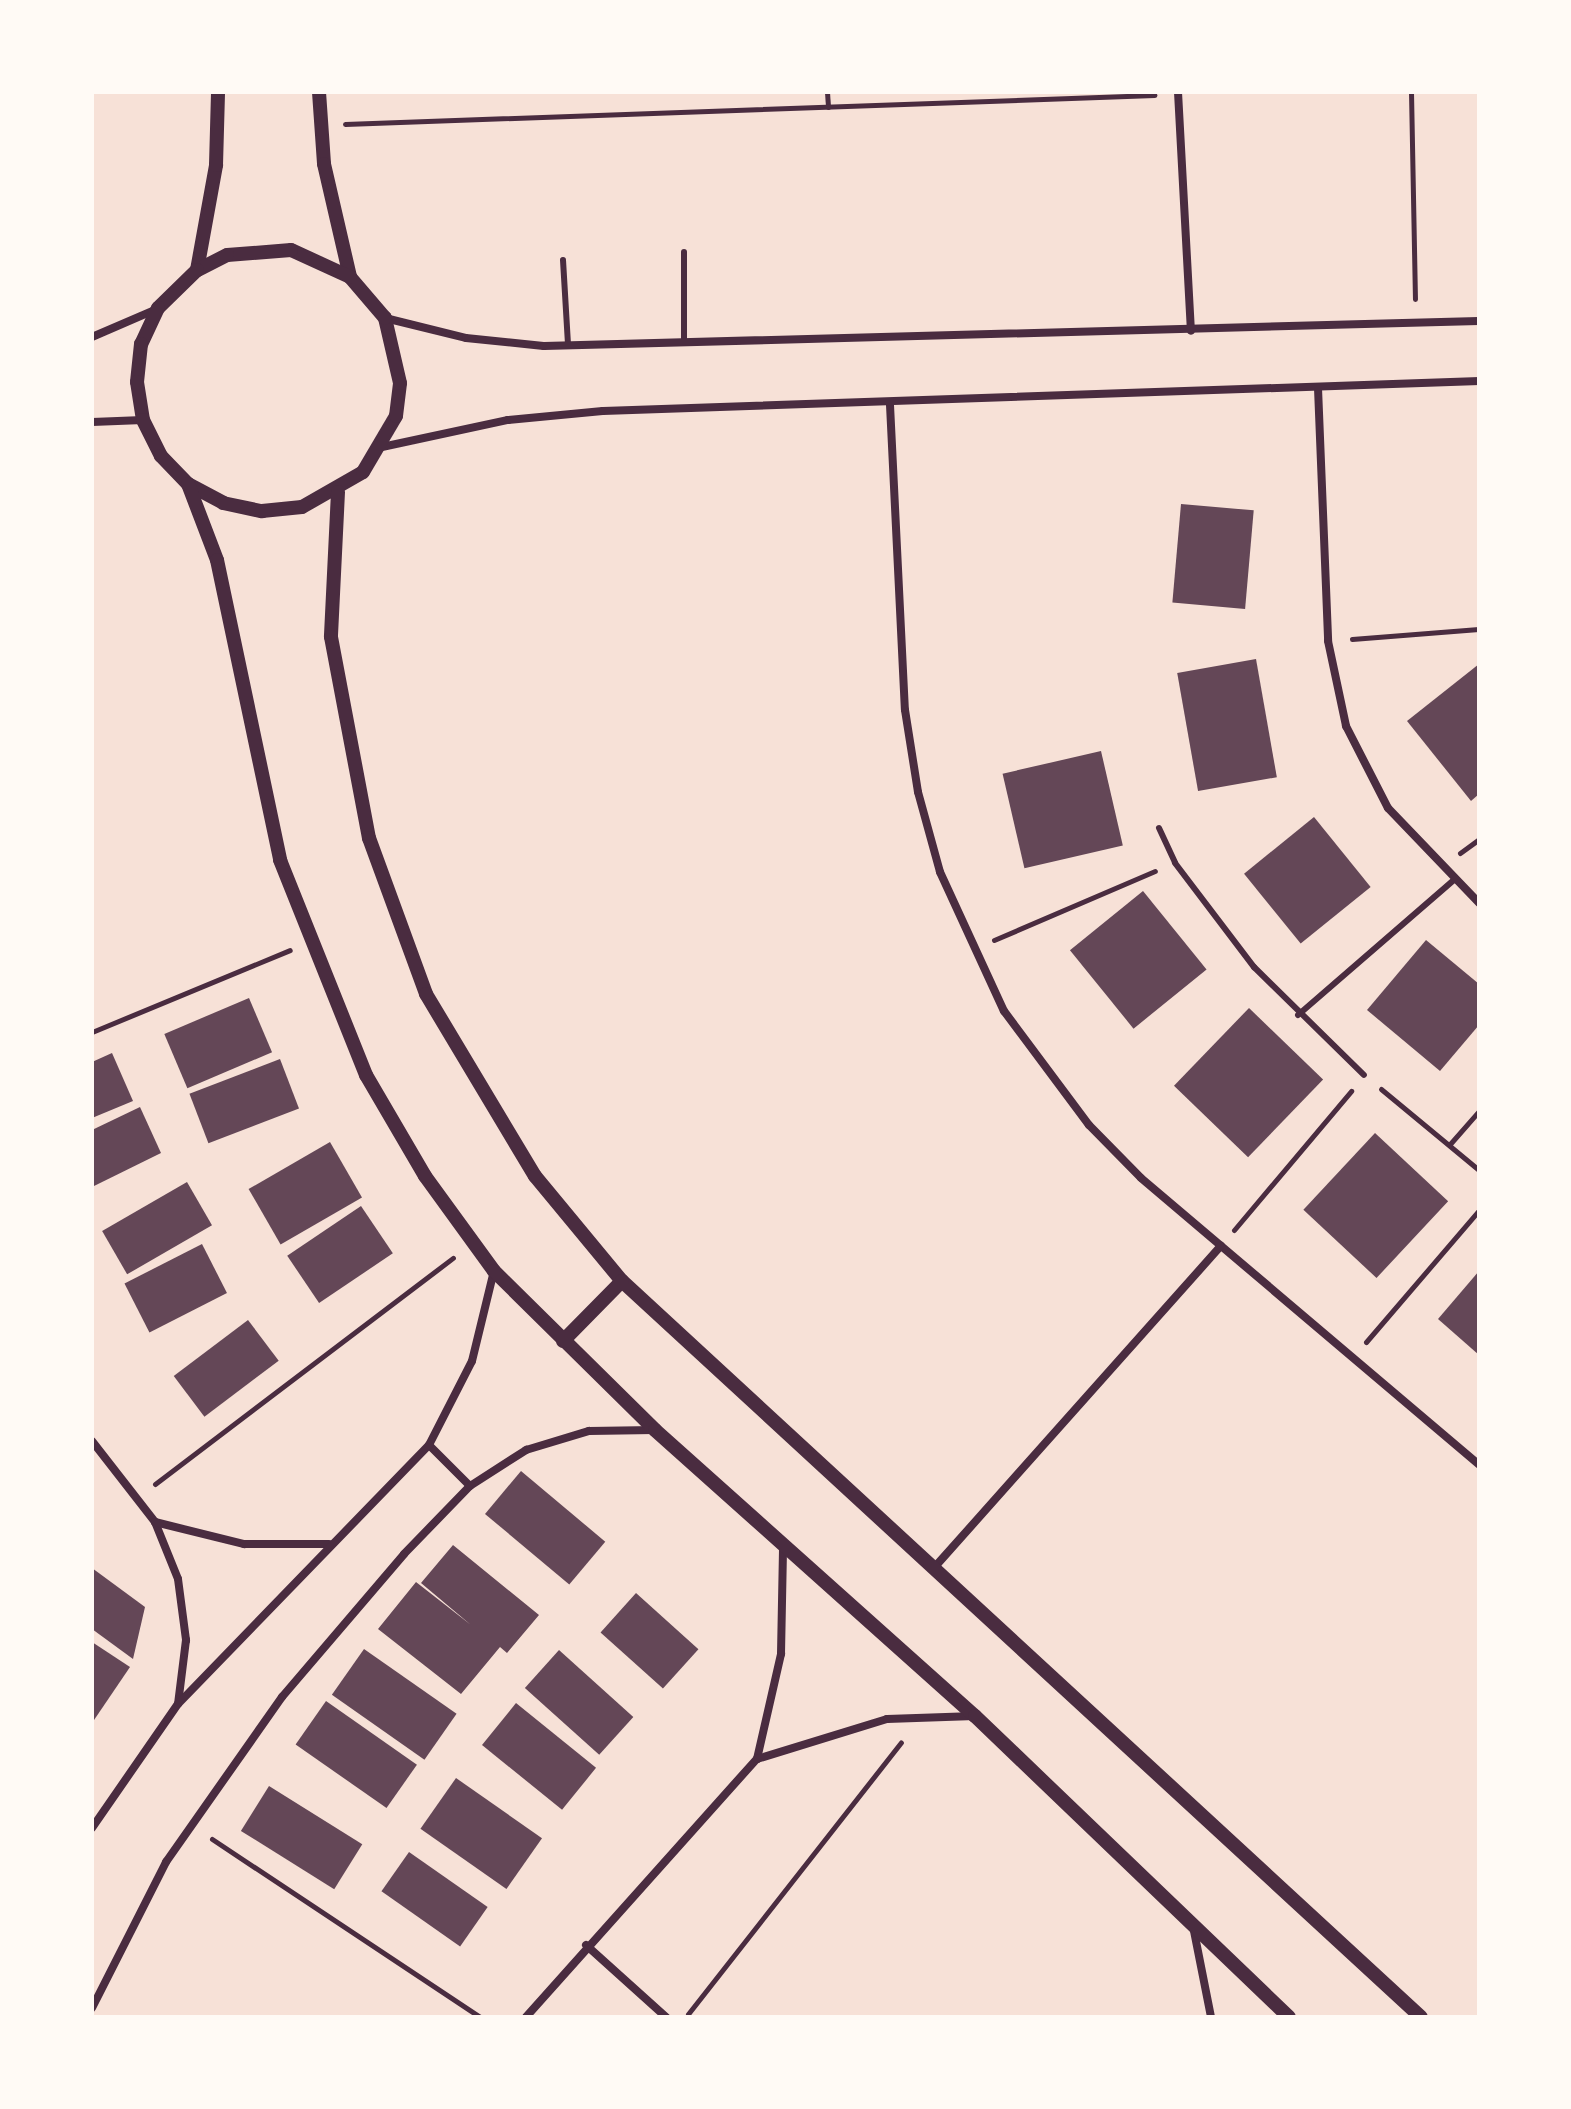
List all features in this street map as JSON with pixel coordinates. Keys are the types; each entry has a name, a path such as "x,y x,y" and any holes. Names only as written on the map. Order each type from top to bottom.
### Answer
{"street":[{"path":"197,270 216,165 218,92"},
{"path":"319,92 320,125 350,277"},
{"path":"1178,93 1191,331"},
{"path":"291,250 350,277 385,318 400,383 382,447 338,492 302,507 262,511 223,503 188,484 161,456 143,420 137,382 141,344 158,308 197,270 227,255 291,250"},
{"path":"92,337 158,308"},
{"path":"385,318 466,338 568,345 1191,331 1479,321"},
{"path":"382,447 550,414 890,405 1479,381"},
{"path":"1318,388 1328,641 1363,766 1411,837 1479,903"},
{"path":"890,405 905,710 940,872 972,950 1019,1033 1089,1125 1221,1246 1479,1465"},
{"path":"92,422 143,420"},
{"path":"188,484 224,584 280,860 310,941 373,1088 473,1243 494,1271 655,1430 783,1548 975,1716 1289,2017"},
{"path":"338,492 331,637 349,757 394,917 426,994 497,1124 622,1281 1421,2017"},
{"path":"933,1569 1221,1246"},
{"path":"92,1828 178,1704 329,1544 429,1445 472,1361 494,1271"},
{"path":"563,1341 622,1281"},
{"path":"92,2008 191,1825 341,1624 470,1486 556,1438 655,1430"},
{"path":"92,1441 155,1522 184,1610 178,1704"},
{"path":"429,1445 470,1486"},
{"path":"155,1522 244,1544 329,1544"},
{"path":"757,1759 781,1654 783,1548"},
{"path":"526,2017 586,1945 757,1759 842,1728 922,1716 975,1716"},
{"path":"1192,1921 1211,2017"},
{"path":"586,1945 666,2017"}],"lane":[{"path":"684,252 684,342"},
{"path":"563,260 568,345"},
{"path":"1159,828 1175,863 1298,1015 1364,1075"},
{"path":"1298,1015 1454,880"}],"path":[{"path":"827,92 828,107"},
{"path":"1411,92 1415,323"},
{"path":"320,125 1178,93"},
{"path":"1328,641 1479,629"},
{"path":"972,950 1175,863"},
{"path":"92,1032 310,941"},
{"path":"1221,1246 1364,1075 1479,1170"},
{"path":"1450,1144 1479,1111"},
{"path":"1352,1358 1479,1210"},
{"path":"136,1499 473,1243"},
{"path":"686,2017 922,1716"},
{"path":"191,1825 480,2017"}],"building":[{"path":"1181,504 1254,510 1245,609 1172,603"},
{"path":"1256,659 1277,777 1198,791 1177,673"},
{"path":"1479,664 1479,794 1471,801 1407,721"},
{"path":"1101,751 1123,846 1024,868 1003,774"},
{"path":"1314,817 1371,887 1301,944 1244,874"},
{"path":"1143,891 1207,969 1134,1029 1070,950"},
{"path":"1426,940 1479,984 1479,1025 1440,1071 1367,1010"},
{"path":"249,998 272,1052 187,1088 164,1034"},
{"path":"1249,1008 1323,1080 1248,1157 1174,1086"},
{"path":"112,1053 133,1101 92,1118 92,1062"},
{"path":"280,1059 299,1108 208,1143 189,1094"},
{"path":"140,1107 161,1153 92,1187 92,1130"},
{"path":"1375,1133 1448,1201 1377,1278 1303,1210"},
{"path":"330,1142 362,1197 281,1244 249,1189"},
{"path":"187,1182 212,1225 127,1274 102,1231"},
{"path":"361,1206 393,1253 319,1303 287,1256"},
{"path":"202,1244 227,1293 149,1333 124,1283"},
{"path":"1479,1271 1479,1355 1438,1319"},
{"path":"248,1320 279,1361 204,1417 174,1376"},
{"path":"521,1471 605,1542 569,1585 485,1514"},
{"path":"453,1545 539,1615 507,1653 500,1647 461,1694 378,1629 416,1582 471,1625 421,1583"},
{"path":"92,1568 145,1607 133,1659 92,1629"},
{"path":"636,1593 698,1649 663,1689 601,1632"},
{"path":"92,1642 130,1667 92,1723"},
{"path":"364,1649 457,1714 424,1760 332,1695"},
{"path":"559,1650 633,1717 599,1755 525,1688"},
{"path":"326,1701 417,1765 387,1808 296,1744"},
{"path":"516,1703 596,1768 562,1810 482,1745"},
{"path":"456,1778 542,1838 506,1889 420,1829"},
{"path":"269,1786 362,1844 334,1889 241,1831"},
{"path":"409,1852 488,1907 460,1946 381,1891"}]}
